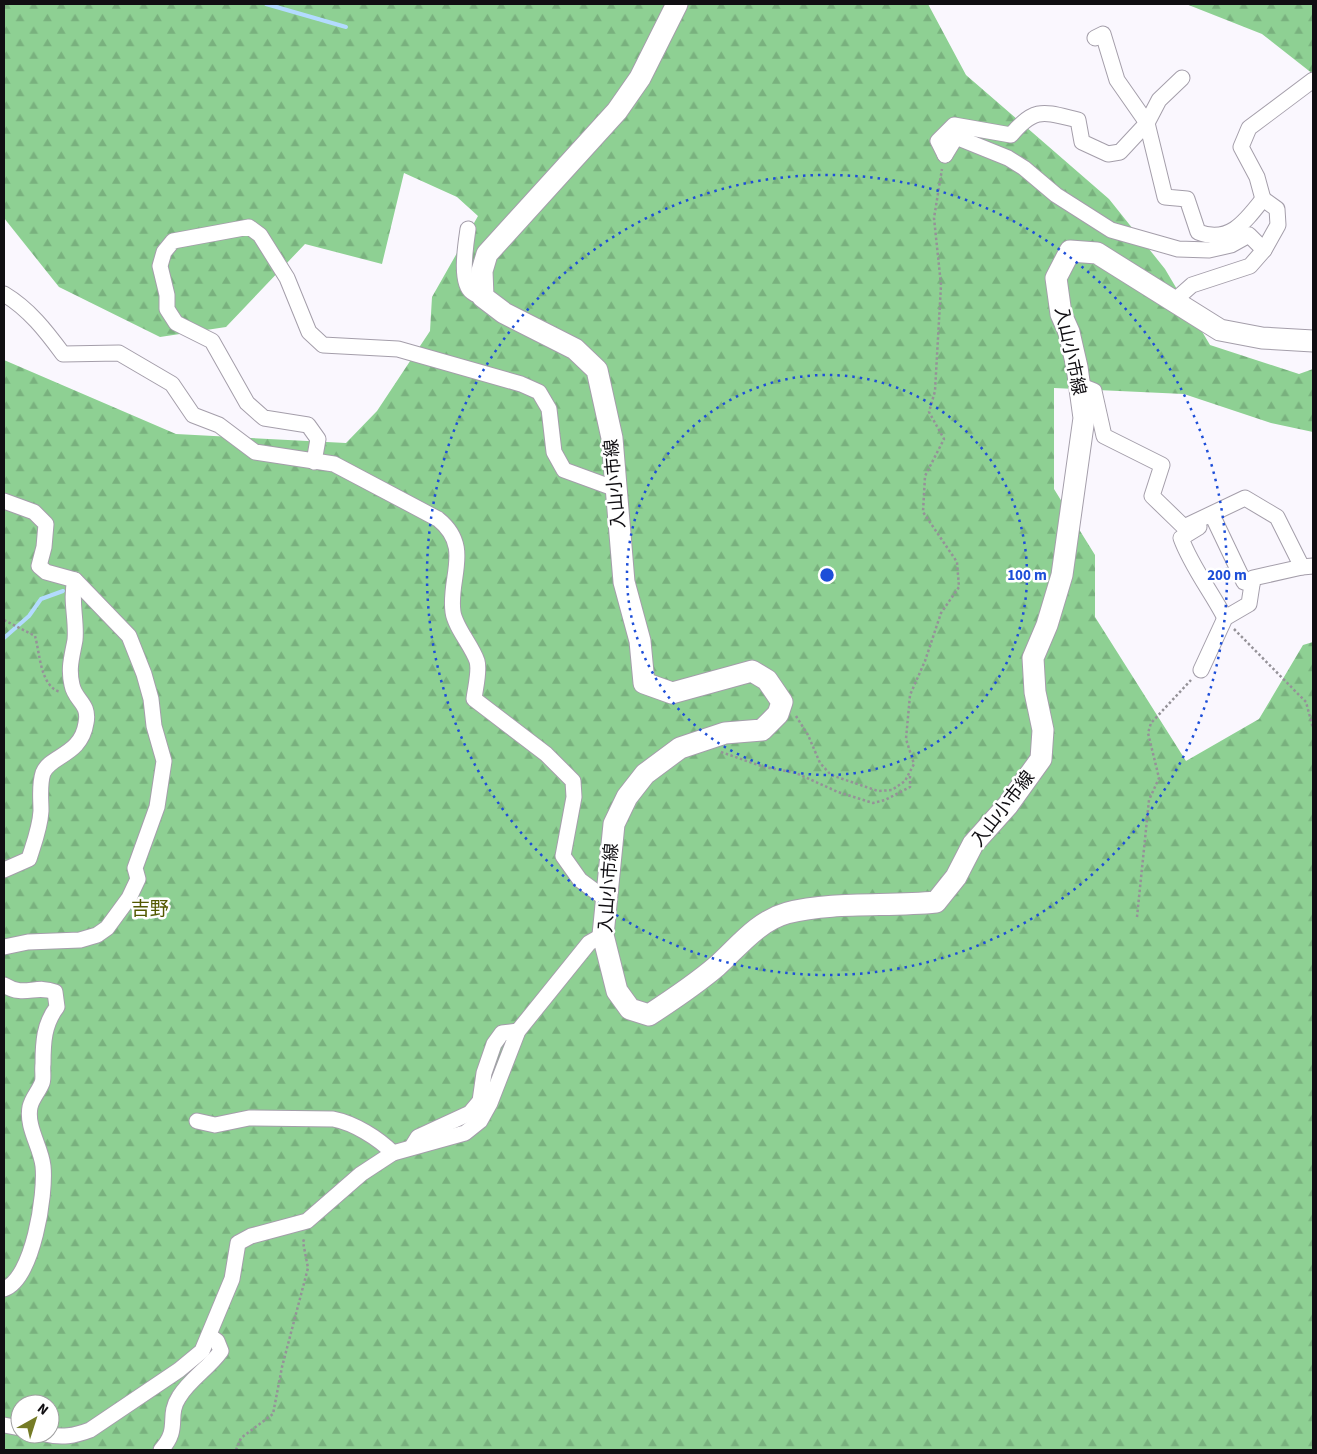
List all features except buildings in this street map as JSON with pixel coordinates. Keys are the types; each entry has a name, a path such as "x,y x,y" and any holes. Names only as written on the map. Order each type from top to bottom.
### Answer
{"main road":[{"path":"483,297 482,271 487,254 617,111 640,78 678,4"},
{"name":"入山小市線","path":"483,297 504,313 575,350 597,370 612,438 624,582 640,641 644,683 672,693 752,671 767,680 782,702 778,714 762,730 725,733 680,748 645,774 627,797 614,824 603,935 617,991 630,1009 649,1015 717,966 753,931 786,914 831,908 900,906 936,902 956,877 973,844 1008,805 1041,759 1043,730 1035,692 1033,658 1047,626 1062,575 1084,418 1069,332 1061,314 1056,278 1070,251 1097,253 1138,280 1175,300 1220,330 1262,338 1313,341"}],"street":[{"path":"1095,38 1103,34 1117,80 1147,122 1166,197 1187,198 1198,232 1211,237 1233,231 1248,218 1263,199"},
{"path":"944,155 938,141 954,125 1011,135 1026,118 1047,113 1078,120 1082,142 1108,154 1120,152 1147,122 1159,100 1182,78"},
{"path":"1175,300 1192,284 1250,266 1264,250 1278,225 1277,209 1263,199 1257,177 1241,147 1249,128 1313,80"},
{"path":"944,155 956,137 1008,158 1024,168 1056,195 1111,230 1178,249 1201,250 1231,245 1250,235 1264,250"},
{"path":"314,462 318,439 308,425 264,418 247,403 212,341 176,322 167,309 167,295 160,266 164,252 173,241 250,227 260,235 287,278 309,332 324,346 398,350 521,384 539,392 549,409 554,452 564,470 616,489"},
{"path":"468,229 464,262 466,285 471,292 483,297"},
{"path":"4,294 18,302 44,328 63,354 119,353 172,384 193,415 219,425 256,452 334,464 438,519 451,532 459,561 453,596 453,614 478,662 474,700 546,754 573,781 574,797 563,856 580,880 607,900"},
{"path":"1079,385 1094,391 1104,436 1162,465 1152,496 1184,527 1212,516"},
{"path":"1201,670 1225,618 1249,604 1253,578 1307,566 1277,517 1244,498 1212,516 1181,538 1187,554 1206,583 1225,618"},
{"path":"4,501 34,512 46,524 44,547 39,566 46,572 75,580 129,636 144,674 151,699 154,726 164,761 157,808 135,868 138,879 129,898 107,928 97,936 80,940 28,942 4,947"},
{"path":"1212,516 1244,582 1252,584"},
{"path":"4,870 28,859 38,832 43,772 48,766 68,754 82,738 87,722 86,708 72,688 69,668 74,640 72,592 75,580"},
{"path":"60,1437 75,1436 90,1430 202,1351 210,1336 232,1279 238,1243 251,1236 306,1221 361,1174 393,1153 465,1133 480,1121 490,1103 518,1031 589,943 603,935"},
{"path":"4,986 11,990 26,992 44,988 55,992 57,1007 47,1020 43,1044 42,1082 30,1107 30,1117 43,1166 39,1227 20,1273 4,1289"},
{"path":"197,1122 215,1125 249,1118 333,1119 352,1126 383,1143 393,1153"},
{"path":"161,1450 172,1437 174,1406 179,1397 211,1365 221,1351 217,1341 210,1336"}],"path":[{"path":"778,714 788,710 795,715 808,735 820,763 831,775 878,791 892,790 905,780 914,764 906,739 910,694 926,661 940,613 959,586 957,562 923,512 925,476 944,439 929,412 936,391 941,285 934,218 944,155"},
{"path":"1225,618 1306,702 1313,728"},
{"path":"4,620 36,636 45,678 52,690 63,693 72,688"},
{"path":"1138,917 1149,800 1159,778 1148,733 1151,723 1201,670"},
{"path":"720,752 764,767 796,773 838,792 873,802 885,800 910,787 910,772"},
{"path":"236,1450 242,1438 273,1414 282,1367 308,1268 303,1242 316,1220 313,1215"}],"green space":[{"path":"4,4 928,4 966,75 1109,199 1165,269 1210,345 1299,374 1313,369 1313,432 1271,423 1184,394 1054,388 1054,489 1095,555 1095,617 1186,761 1259,719 1303,645 1313,642 1313,1450 4,1450 4,360 176,434 346,443 377,411 430,331 432,297 478,216 457,197 404,173 382,264 305,244 226,327 160,337 59,287 4,218"},
{"path":"1186,4 1313,4 1313,74 1262,34"}],"waterway":[{"path":"266,4 346,27"},
{"path":"4,638 29,616 41,599 63,591"}],"district":[{"name":"吉野","path":"150,909"}]}
